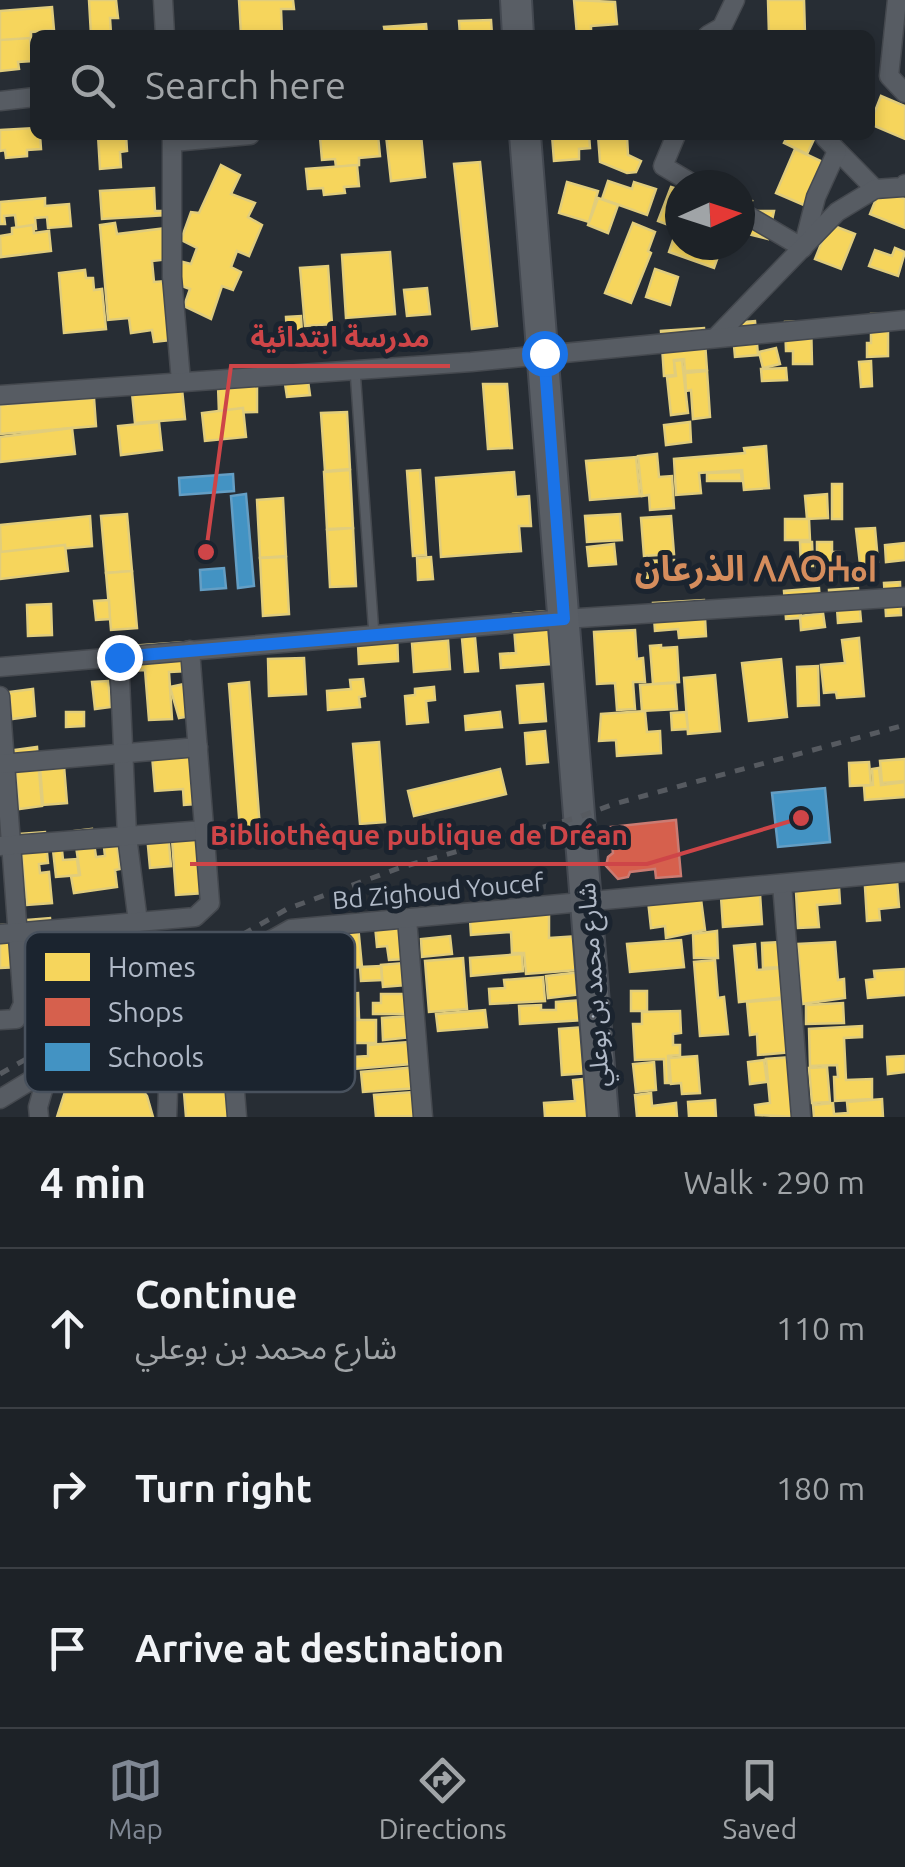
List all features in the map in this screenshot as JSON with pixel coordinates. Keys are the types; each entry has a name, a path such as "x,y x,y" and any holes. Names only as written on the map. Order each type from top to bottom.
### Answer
{"main road":[{"path":"516,0 518,30"},
{"name":"شارع محمد بن بوعلي","path":"525,140 603,1117"}],"street":[{"path":"163,0 165,30"},
{"path":"717,30 736,0"},
{"path":"897,0 889,76 905,93"},
{"path":"0,101 30,98"},
{"path":"172,140 172,277 181,382"},
{"path":"670,170 663,166 674,140"},
{"path":"803,248 831,144 875,189"},
{"path":"716,337 837,212 875,189 904,187"},
{"path":"755,220 803,248"},
{"path":"0,394 355,370 905,320"},
{"path":"0,667 564,619 905,597"},
{"path":"30,932 196,917 210,902 190,650"},
{"path":"119,657 127,836 138,922"},
{"path":"0,696 8,934 23,1004 16,1019 0,1020"},
{"path":"4,763 198,748"},
{"path":"7,846 204,830"},
{"name":"Bd Zighoud Youcef","path":"286,932 905,872"},
{"path":"782,884 800,1117"},
{"path":"406,918 423,1117"},
{"name":"Bd Zighoud Youcef","path":"0,1099 25,1084"},
{"path":"39,1117 42,1092"},
{"path":"167,1117 169,1092"},
{"path":"235,1092 237,1117"}],"lane":[{"path":"355,370 374,635"}],"building: Homes":[{"path":"89,0 116,0 118,18 110,18 111,30 91,30"},
{"path":"239,0 293,0 294,9 281,9 282,30 241,30"},
{"path":"574,0 615,2 617,24 577,30"},
{"path":"768,0 804,0 805,30 769,30"},
{"path":"52,7 54,30 30,30 30,39 0,41 0,11"},
{"path":"491,20 492,30 460,30 459,21"},
{"path":"426,24 427,30 385,30 384,27"},
{"path":"30,38 30,61 18,62 19,69 0,71 0,40"},
{"path":"881,96 905,106 905,139 875,126"},
{"path":"30,128 30,140 40,140 41,149 27,150 27,156 6,158 5,150 0,151 0,130"},
{"path":"98,140 126,140 127,151 120,152 121,167 100,169"},
{"path":"320,140 378,140 380,156 359,158 359,165 336,167 335,159 322,160"},
{"path":"387,140 421,140 425,177 391,181"},
{"path":"552,140 589,140 590,148 579,149 579,159 554,161"},
{"path":"598,140 627,140 628,155 641,161 636,172 627,173 600,162"},
{"path":"786,140 814,140 807,154 784,143"},
{"path":"795,149 823,162 804,205 776,193"},
{"path":"480,162 497,326 472,329 454,164"},
{"path":"221,165 240,175 231,194 255,203 248,217 262,225 249,256 237,251 231,267 241,272 233,290 222,286 211,319 184,306 190,289 174,283 183,262 191,264 197,248 181,240 191,212 199,213"},
{"path":"357,165 359,186 344,187 345,193 324,195 323,188 308,189 306,169"},
{"path":"608,181 632,189 634,182 656,189 647,215 602,199"},
{"path":"567,182 598,191 589,222 559,213"},
{"path":"154,188 155,211 167,211 167,215 102,219 100,191"},
{"path":"880,189 905,199 905,228 870,214"},
{"path":"45,198 45,206 69,204 71,226 48,228 47,217 35,218 36,229 17,231 15,215 4,216 5,224 0,224 0,202"},
{"path":"598,198 618,205 608,233 588,225"},
{"path":"665,203 665,224 658,221"},
{"path":"755,211 774,211 768,239 755,236"},
{"path":"115,223 117,234 167,228 170,259 152,261 154,282 166,281 172,340 154,342 152,330 131,333 129,318 108,320 100,225"},
{"path":"633,223 655,232 631,303 605,293"},
{"path":"829,224 855,234 841,269 815,259"},
{"path":"33,225 34,233 49,231 51,251 1,257 0,236 12,234 12,228"},
{"path":"895,248 905,252 898,276 869,266 875,250 892,256"},
{"path":"390,252 395,314 346,318 342,255"},
{"path":"692,260 717,260 714,268"},
{"path":"328,266 332,324 305,326 300,268"},
{"path":"655,269 678,277 670,305 646,297"},
{"path":"85,270 86,278 93,278 94,290 102,289 106,329 64,333 59,273"},
{"path":"427,288 430,314 407,316 404,290"},
{"path":"871,314 888,314 888,356 867,357"},
{"path":"301,316 302,333 287,335 286,317"},
{"path":"755,321 758,355 735,357 732,323"},
{"path":"811,321 812,364 793,364 793,351 786,351 785,322"},
{"path":"704,328 707,370 685,371 684,359 674,360 675,375 664,376 661,331"},
{"path":"776,348 780,364 763,368 759,352"},
{"path":"682,360 688,413 671,415 667,377 676,376 674,361"},
{"path":"871,361 872,386 861,387 859,362"},
{"path":"786,368 787,380 762,381 761,369"},
{"path":"707,371 710,417 693,419 685,373"},
{"path":"307,374 310,395 287,397 284,377"},
{"path":"257,384 257,412 219,413 218,385"},
{"path":"483,384 507,384 512,448 488,449"},
{"path":"182,389 185,419 135,423 132,393"},
{"path":"94,398 96,426 0,434 0,405"},
{"path":"243,408 246,437 205,441 202,413"},
{"path":"347,412 350,469 325,471 321,413"},
{"path":"159,422 162,450 121,455 118,426"},
{"path":"690,422 691,442 666,445 664,425"},
{"path":"72,428 75,454 0,462 0,437"},
{"path":"766,446 769,488 744,490 742,470 699,473 701,493 676,495 674,459 745,453 744,448"},
{"path":"657,454 659,477 672,476 674,508 650,510 649,495 642,496 638,456"},
{"path":"636,457 640,496 590,500 586,461"},
{"path":"350,470 353,528 327,529 324,472"},
{"path":"420,470 426,555 413,556 407,471"},
{"path":"514,472 516,497 529,496 531,526 519,526 521,551 441,557 436,478"},
{"path":"741,472 742,481 707,481 707,473"},
{"path":"832,484 842,484 842,519 832,519"},
{"path":"827,494 828,518 807,519 805,496"},
{"path":"283,498 286,556 260,558 257,500"},
{"path":"127,514 132,571 106,573 101,516"},
{"path":"620,514 622,540 587,542 585,516"},
{"path":"90,516 92,546 1,554 0,525"},
{"path":"671,516 674,554 644,556 641,518"},
{"path":"785,519 809,519 810,540 785,540"},
{"path":"353,528 356,586 330,587 327,530"},
{"path":"875,528 878,562 860,564 856,529"},
{"path":"800,542 812,542 813,566 801,566"},
{"path":"817,542 832,542 832,552 840,552 840,567 817,567"},
{"path":"905,543 905,560 886,562 885,545"},
{"path":"614,544 616,564 589,566 587,547"},
{"path":"65,545 68,571 0,579 0,552"},
{"path":"286,557 289,614 263,616 260,558"},
{"path":"431,557 433,579 418,580 417,558"},
{"path":"674,560 675,581 647,582 646,561"},
{"path":"132,571 137,628 111,630 106,573"},
{"path":"900,582 901,615 886,616 884,583"},
{"path":"819,588 820,602 800,604 801,618 786,619 784,591"},
{"path":"858,588 861,621 838,623 837,608 830,609 829,590"},
{"path":"109,600 110,619 96,620 94,601"},
{"path":"704,600 706,636 679,638 678,629 655,631 653,603"},
{"path":"51,604 52,635 28,636 27,605"},
{"path":"547,611 551,664 501,668 500,654 516,653 513,614"},
{"path":"823,613 825,627 801,630 800,616"},
{"path":"474,626 478,671 465,672 461,627"},
{"path":"635,630 637,659 643,658 645,682 633,682 635,709 617,710 615,683 597,684 594,632"},
{"path":"397,632 398,661 359,664 358,644"},
{"path":"859,638 864,696 837,698 836,692 824,693 821,665 845,663 842,640"},
{"path":"448,640 450,669 414,672 412,643"},
{"path":"186,642 188,671 169,672 172,719 149,720 145,670 132,671 130,646"},
{"path":"650,646 677,647 679,682 653,684"},
{"path":"304,658 306,694 269,696 268,659"},
{"path":"781,659 787,717 749,721 742,663"},
{"path":"818,666 819,705 798,706 797,667"},
{"path":"715,675 720,731 688,734 684,678"},
{"path":"363,679 365,696 359,697 360,707 328,710 327,691 351,689 350,680"},
{"path":"108,681 111,707 95,709 92,682"},
{"path":"249,682 261,842 241,843 229,684"},
{"path":"675,683 677,709 642,711 640,685"},
{"path":"184,684 191,716 179,718 170,687"},
{"path":"543,684 546,721 520,723 517,686"},
{"path":"434,687 435,700 426,701 428,722 407,724 405,696 415,695 415,689"},
{"path":"33,689 35,716 12,719 9,692"},
{"path":"645,711 647,732 660,731 661,753 617,756 616,740 599,741 601,714"},
{"path":"66,712 84,712 84,726 66,727"},
{"path":"500,712 502,727 466,730 465,716"},
{"path":"686,712 688,729 672,730 671,713"},
{"path":"545,731 548,762 527,764 525,733"},
{"path":"190,740 196,804 184,805 183,789 155,791 151,743"},
{"path":"379,742 385,822 360,824 353,744"},
{"path":"37,747 42,806 19,809 14,750"},
{"path":"905,759 905,781 882,783 880,761"},
{"path":"869,762 871,785 850,786 849,763"},
{"path":"64,766 67,803 43,805 40,767"},
{"path":"879,768 881,785 905,782 905,797 865,800 864,786 873,785 872,769"},
{"path":"500,769 506,794 414,816 408,791"},
{"path":"199,822 205,893 176,895 171,825"},
{"path":"92,829 96,857 105,856 103,838 116,836 120,869 115,870 117,887 74,893 71,876 80,875 74,831"},
{"path":"45,832 48,863 39,864 40,873 49,872 52,903 27,905 20,834"},
{"path":"168,833 171,866 150,868 147,835"},
{"path":"61,840 63,860 77,859 79,875 56,877 52,841"},
{"path":"896,867 899,907 879,909 880,920 867,921 864,870"},
{"path":"838,871 840,903 817,905 819,927 798,928 795,874"},
{"path":"699,884 705,930 666,938 665,926 651,928 647,891"},
{"path":"760,894 762,924 723,927 721,897"},
{"path":"549,900 549,938 578,936 577,970 526,974 524,953 512,953 511,932 471,935 469,905"},
{"path":"401,911 406,959 389,960 387,946 377,947 374,914"},
{"path":"357,915 362,967 355,968 355,932 296,932 295,921"},
{"path":"50,918 51,932 29,932 28,920"},
{"path":"15,924 19,967 0,968 0,925"},
{"path":"82,927 82,932 59,932"},
{"path":"717,931 718,958 694,958 693,934"},
{"path":"450,936 452,954 422,957 421,939"},
{"path":"681,940 684,967 630,972 627,944"},
{"path":"780,942 782,967 763,968 762,943"},
{"path":"835,942 838,980 844,979 845,998 802,1004 798,944"},
{"path":"755,944 757,970 783,968 786,997 739,1002 734,946"},
{"path":"522,954 523,971 471,976 470,958"},
{"path":"463,958 467,1009 429,1012 425,961"},
{"path":"715,960 718,998 724,997 728,1034 700,1036 694,962"},
{"path":"404,963 406,985 383,987 381,965"},
{"path":"381,966 382,980 361,981 360,967"},
{"path":"905,969 905,995 868,998 866,980 875,979 874,971"},
{"path":"581,972 583,994 548,998 546,976"},
{"path":"543,977 545,1001 490,1004 489,989 505,988 504,980"},
{"path":"631,991 647,991 647,1011 631,1011"},
{"path":"355,993 359,1018 355,1018"},
{"path":"381,994 406,994 406,1014 373,1014 373,1003 381,1003"},
{"path":"783,999 792,1052 758,1055 757,1034 750,1035 747,1002"},
{"path":"583,1000 584,1020 520,1024 519,1006 541,1005 541,1010 556,1010 556,1002"},
{"path":"843,1003 844,1023 806,1024 806,1005"},
{"path":"485,1010 487,1027 438,1031 436,1014"},
{"path":"680,1011 681,1033 673,1034 673,1045 680,1045 680,1055 668,1056 669,1083 665,1083 664,1059 635,1060 633,1024 642,1024 642,1012"},
{"path":"411,1016 413,1037 383,1040 382,1018"},
{"path":"355,1020 376,1020 376,1043 355,1043"},
{"path":"862,1026 862,1037 844,1038 846,1080 872,1079 872,1099 835,1101 837,1065 810,1066 809,1029"},
{"path":"585,1027 589,1073 562,1075 559,1029"},
{"path":"409,1042 411,1064 355,1069 355,1057 368,1056 368,1045"},
{"path":"697,1056 700,1093 682,1094 681,1083 671,1084 669,1058"},
{"path":"905,1056 905,1072 888,1074 887,1057"},
{"path":"791,1057 796,1117 756,1115 755,1105 770,1103 766,1059"},
{"path":"764,1060 767,1082 750,1084 748,1062"},
{"path":"654,1062 656,1090 636,1092 633,1064"},
{"path":"416,1067 418,1088 363,1092 361,1072"},
{"path":"827,1067 830,1102 812,1103 809,1068"},
{"path":"591,1078 599,1117 545,1117 544,1103 575,1101 573,1080"},
{"path":"65,1092 144,1092 153,1117 57,1117"},
{"path":"184,1092 226,1092 228,1117 186,1117"},
{"path":"413,1092 415,1116 376,1117 374,1095"},
{"path":"651,1093 652,1106 676,1103 677,1117 637,1117 635,1095"},
{"path":"882,1099 883,1117 814,1117 813,1105 833,1103 834,1114 848,1113 847,1102"},
{"path":"715,1100 716,1117 689,1117 688,1102"}],"building: Shops":[{"path":"676,820 681,876 656,878 655,869 630,872 628,877 618,879 606,866 613,853 610,827"}],"building: Schools":[{"path":"233,474 234,491 180,495 179,478"},
{"path":"246,494 254,586 238,588 231,496"},
{"path":"224,568 226,588 201,590 200,570"},
{"path":"825,788 830,842 778,847 772,793"}],"railway":[{"path":"247,932 287,909 402,867 614,804 905,725"},
{"path":"0,1074 25,1060"}],"place":[{"name":"مدرسة ابتدائية","path":"206,552"},
{"name":"Bibliothèque publique de Dréan","path":"801,818"}],"district":[{"name":"الذرعان ⴷⴷⵔⵄⴰⵏ","path":"756,569"}],"route":[{"path":"119,657 564,619 544,353"}]}
